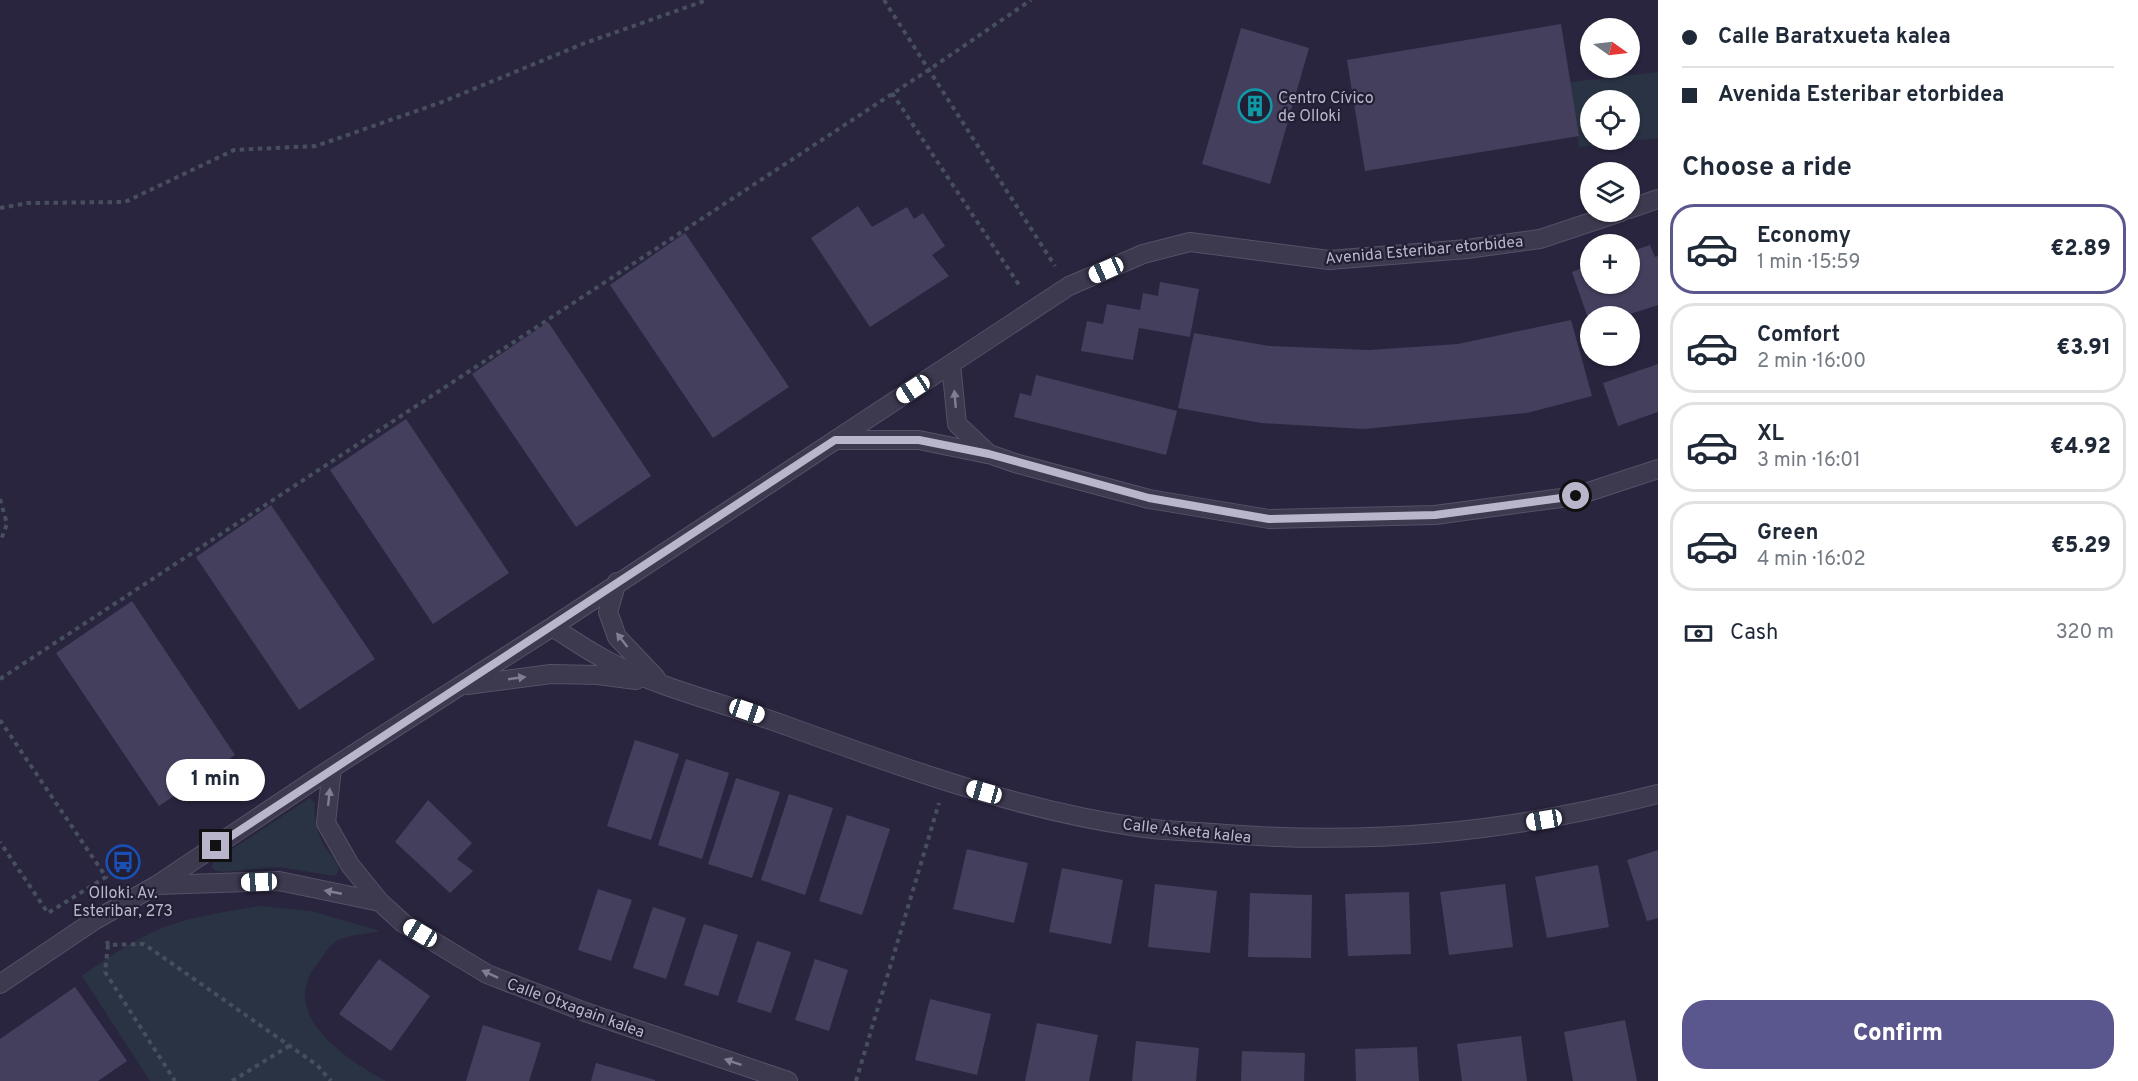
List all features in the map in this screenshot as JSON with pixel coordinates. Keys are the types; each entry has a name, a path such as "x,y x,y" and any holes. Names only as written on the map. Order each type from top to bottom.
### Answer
{"street":[{"path":"1640,205 1658,199"},
{"name":"Avenida Esteribar etorbidea","path":"0,984 95,920 157,885 1069,286 1143,254 1190,242 1329,260 1467,249 1540,239 1591,222"},
{"path":"951,364 957,424 989,454"},
{"path":"835,440 919,440 989,454 1149,498 1269,519 1435,515 1576,496 1658,469"},
{"name":"Calle Asketa kalea","path":"617,582 609,612 617,637 662,683"},
{"name":"Calle Asketa kalea","path":"552,627 608,661 662,683 946,781 1022,802 1139,827 1286,839 1414,836 1523,824 1585,813 1658,794"},
{"name":"Calle Asketa kalea","path":"459,687 551,674 598,675 662,683"},
{"name":"Calle Otxagain kalea","path":"332,768 326,823 350,865 380,902 403,923 487,974 585,1012 788,1081"},
{"path":"157,885 279,881 380,902"}],"path":[{"path":"0,208 28,203 125,202 234,150 316,146 442,102 585,43 707,0"},
{"path":"884,0 1069,286"},
{"path":"0,679 930,69 1031,0"},
{"path":"892,93 1035,309"},
{"path":"0,500 7,524 0,542"},
{"path":"0,720 106,878 48,913 0,842"},
{"path":"856,1081 934,818"},
{"path":"95,920 108,945 105,972 175,1081"},
{"path":"108,945 144,944 317,1065 331,1081"},
{"path":"232,1081 289,1046"}],"shaded area":[{"path":"1658,72 1658,138 1640,140 1640,90 1580,90 1579,147 1570,82 1605,78 1640,78 1640,74"},
{"path":"310,798 315,803 319,836 338,865 339,870 335,876 279,867 223,872 211,867 214,861"},
{"path":"259,906 311,911 380,931 344,938 332,944 317,964 307,983 305,1001 311,1018 336,1048 386,1081 150,1081 82,976 131,944 162,928 198,917"}],"building":[{"path":"1561,24 1579,136 1365,171 1347,60"},
{"name":"Centro Cívico de Olloki","path":"1241,28 1309,48 1270,184 1202,164"},
{"path":"858,206 872,227 907,207 914,219 923,213 945,246 932,255 949,276 870,327 811,238"},
{"path":"685,233 789,387 713,438 610,285"},
{"path":"1650,245 1655,257 1658,256 1658,305 1640,311 1640,306 1584,306 1572,272 1580,269 1580,294 1640,294 1640,248"},
{"path":"1160,282 1199,289 1190,337 1139,328 1133,360 1081,351 1087,321 1103,324 1107,304 1140,310 1143,293 1158,296"},
{"path":"1571,320 1580,353 1580,366 1584,366 1592,396 1527,413 1364,429 1261,423 1178,408 1194,333 1269,346 1369,350 1458,344"},
{"path":"548,322 651,476 576,527 472,374"},
{"path":"1658,364 1658,412 1618,426 1603,383"},
{"path":"1036,375 1177,411 1166,455 1014,417 1020,393 1031,396"},
{"path":"406,419 509,573 433,624 330,470"},
{"path":"271,505 375,659 299,710 196,557"},
{"path":"132,601 235,755 159,806 56,653"},
{"path":"635,740 679,754 651,840 607,826"},
{"path":"686,759 729,773 702,859 658,845"},
{"path":"736,778 780,792 752,878 708,864"},
{"path":"789,794 833,808 805,895 761,880"},
{"path":"428,800 472,843 457,859 473,871 450,893 395,842"},
{"path":"847,815 890,829 862,915 819,901"},
{"path":"967,849 1028,863 1014,923 953,909"},
{"path":"1658,850 1658,918 1647,921 1627,860"},
{"path":"1598,865 1609,927 1547,938 1535,877"},
{"path":"1062,868 1123,880 1111,944 1049,932"},
{"path":"1155,884 1217,891 1210,953 1148,947"},
{"path":"1505,884 1513,947 1449,955 1440,892"},
{"path":"598,889 632,900 611,961 578,950"},
{"path":"1409,892 1411,954 1348,956 1345,894"},
{"path":"1250,893 1312,895 1311,958 1248,957"},
{"path":"653,907 686,918 666,979 633,968"},
{"path":"704,924 738,935 718,996 684,985"},
{"path":"757,941 791,952 771,1013 737,1002"},
{"path":"379,959 430,996 391,1051 339,1014"},
{"path":"815,959 848,970 829,1031 795,1020"},
{"path":"75,987 127,1061 98,1081 0,1081 0,1039"},
{"path":"930,999 991,1014 977,1075 915,1060"},
{"path":"1625,1020 1637,1081 1573,1081 1564,1032"},
{"path":"1037,1023 1098,1035 1089,1081 1025,1081"},
{"path":"483,1025 541,1043 529,1081 466,1081"},
{"path":"1521,1036 1527,1081 1462,1081 1457,1044"},
{"path":"1136,1041 1199,1048 1196,1081 1132,1081"},
{"path":"1417,1047 1419,1081 1356,1081 1355,1049"},
{"path":"1242,1051 1305,1053 1304,1081 1241,1081"},
{"path":"596,1063 655,1080 655,1081 591,1081"}],"place":[{"name":"Centro Cívico de Olloki","path":"1255,106"},
{"name":"Olloki. Av. Esteribar, 273","path":"123,862"}],"route":[{"path":"216,846 835,440 919,440 989,454 1018,464 1149,498 1269,519 1435,515 1576,496"}]}
